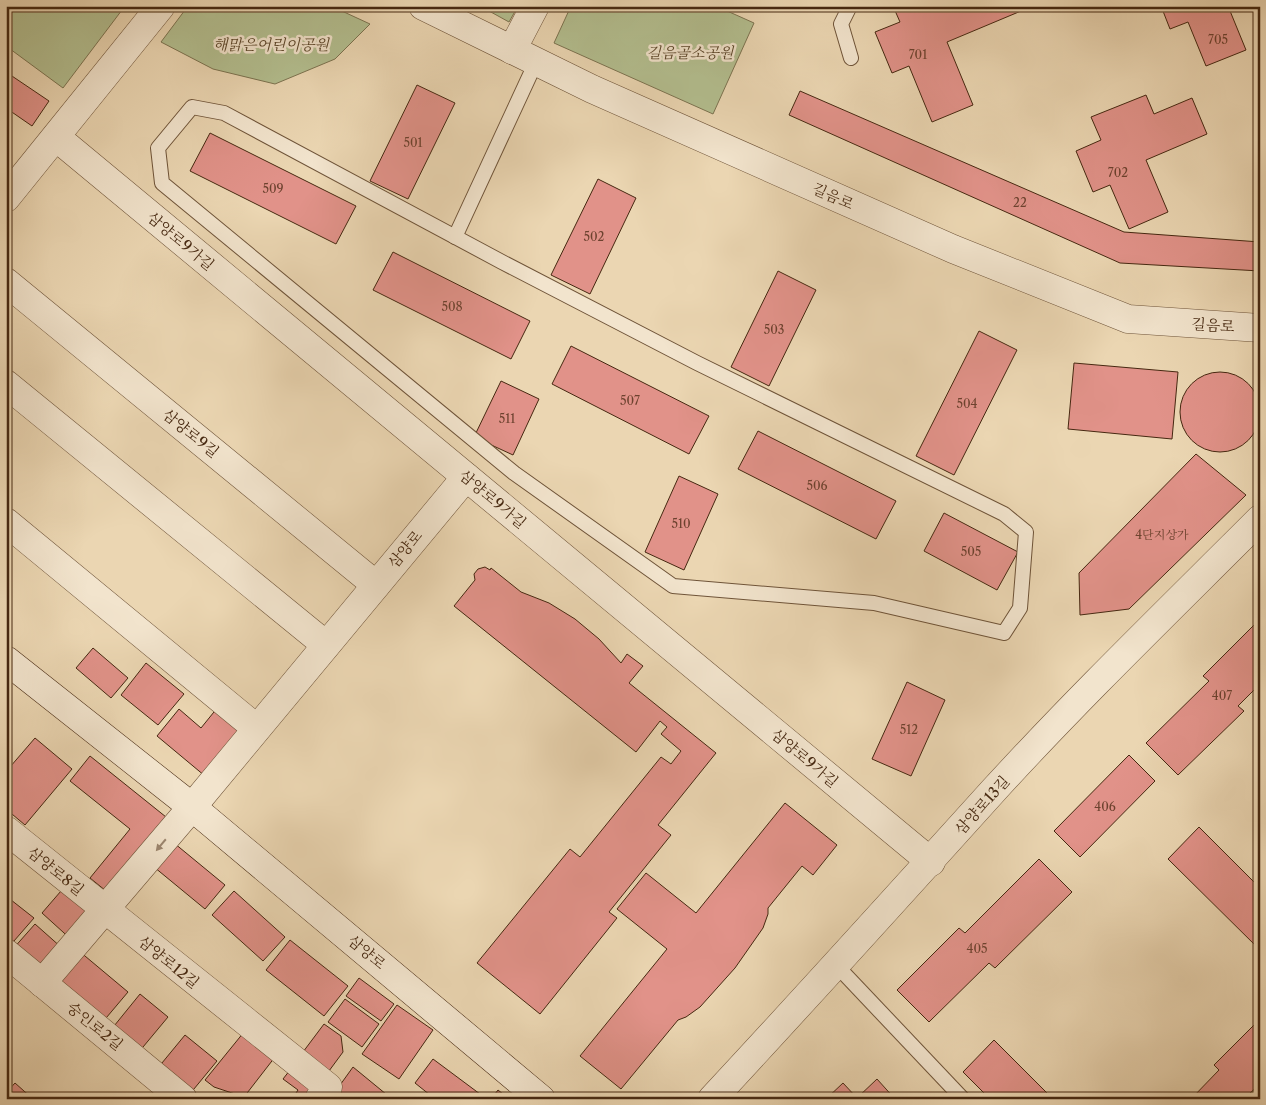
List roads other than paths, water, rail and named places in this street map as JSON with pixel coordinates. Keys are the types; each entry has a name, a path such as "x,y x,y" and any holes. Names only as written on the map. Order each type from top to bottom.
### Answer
{"street":[{"path":"6,198 161,6"},
{"name":"길음로","path":"424,6 600,93 953,248 1128,319 1260,328"},
{"path":"512,50 536,6"},
{"name":"삼양로9가길","path":"56,137 931,862"},
{"name":"삼양로9길","path":"6,282 376,585"},
{"path":"6,384 326,645"},
{"name":"삼양로","path":"192,807 466,477"},
{"name":"삼양로13길","path":"712,1099 837,966 994,790 1106,672 1260,519"},
{"path":"6,522 256,728"},
{"name":"삼양로","path":"6,660 192,807 541,1099"},
{"path":"42,983 192,807"},
{"name":"삼양로8길","path":"6,830 105,911"},
{"name":"삼양로12길","path":"105,911 328,1087 319,1099"},
{"name":"숭인로2길","path":"6,953 184,1099"}],"lane":[{"path":"850,6 841,24 851,58"},
{"path":"454,237 536,62"},
{"path":"192,107 224,113 454,237 698,363 1004,514 1026,532 1020,608 1004,633 874,603 673,586 514,473 162,183 158,148 192,107"},
{"path":"837,966 964,1099"}],"park label":[{"name":"해맑은어린이공원","path":"271,44"},
{"name":"길음골소공원","path":"690,52"}]}
